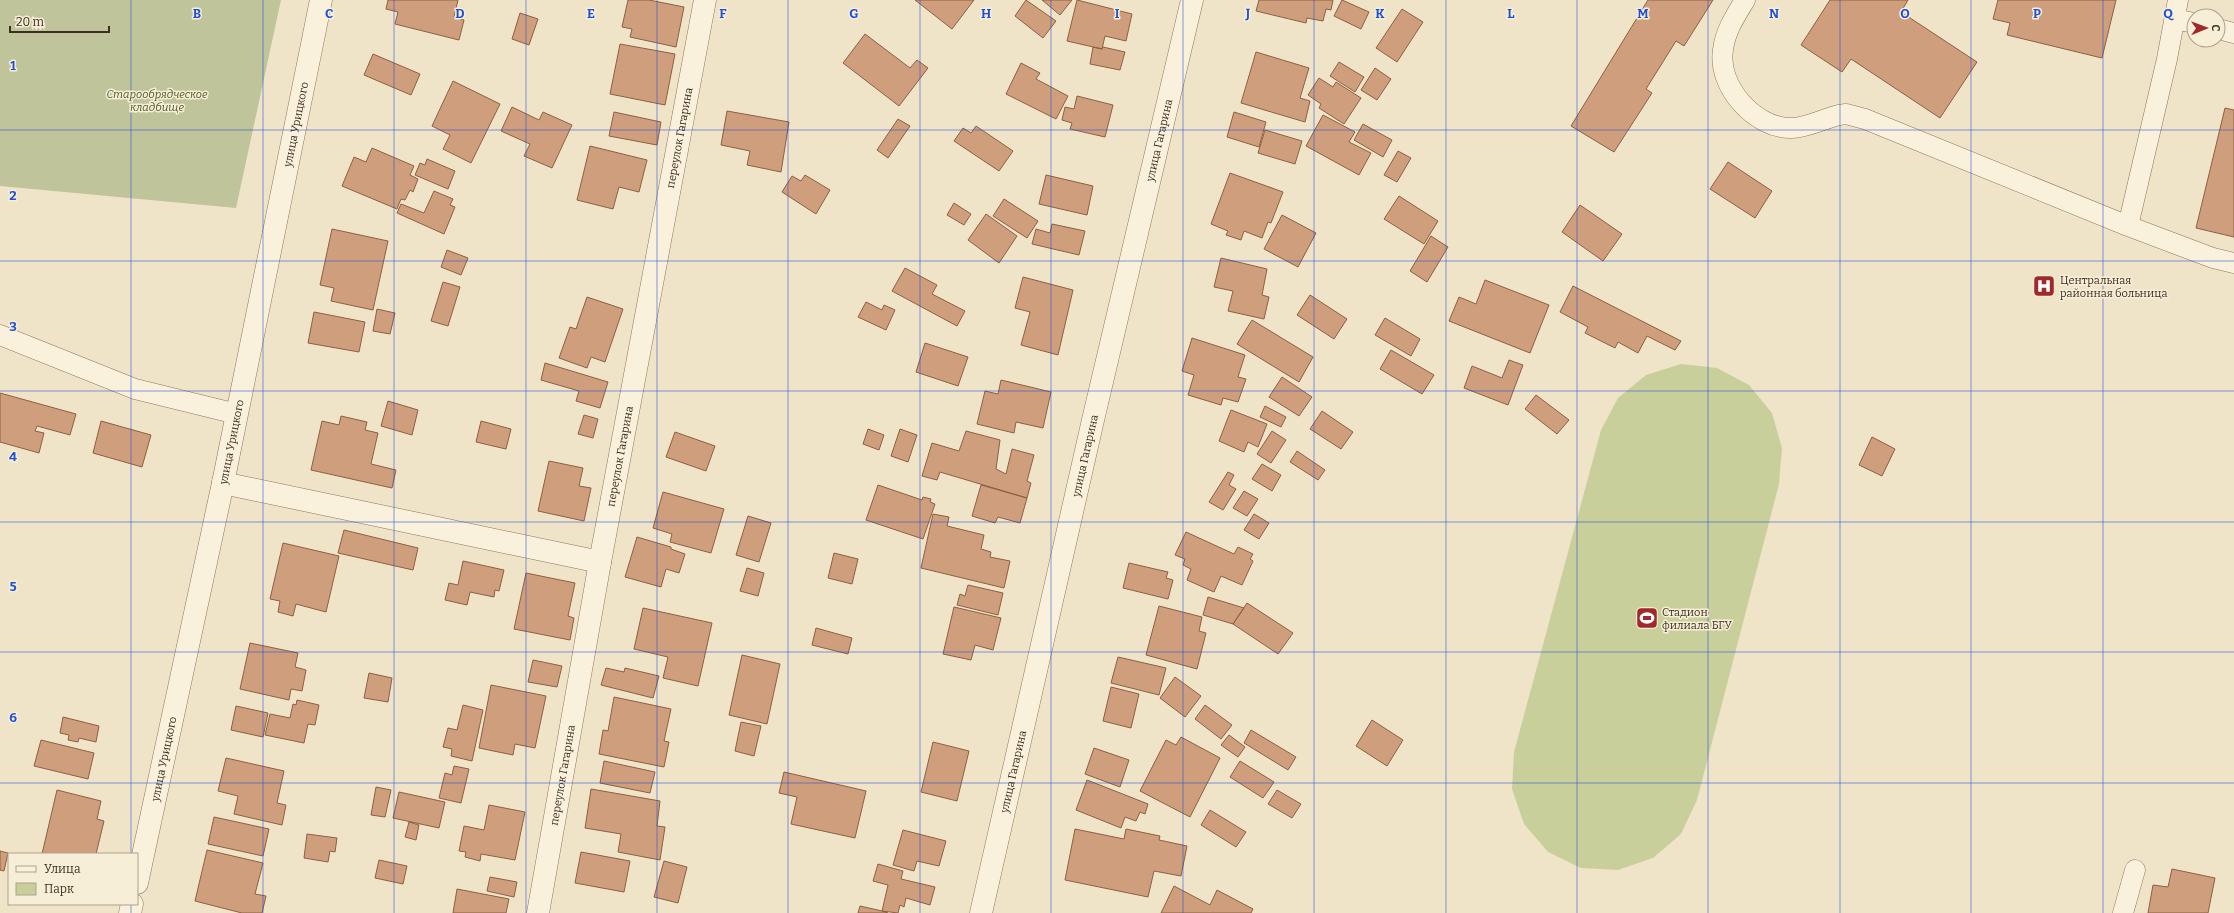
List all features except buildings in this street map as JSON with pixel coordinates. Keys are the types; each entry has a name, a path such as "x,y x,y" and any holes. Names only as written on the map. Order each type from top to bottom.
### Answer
{"street":[{"name":"улица Урицкого","path":"138,878 223,483 321,0"},
{"name":"переулок Гагарина","path":"538,913 600,562 705,0"},
{"name":"улица Гагарина","path":"981,913 1091,428 1192,0"},
{"path":"223,483 600,562"}],"lane":[{"path":"1745,0 1726,34 1722,51 1724,70 1731,87 1740,101 1753,114 1767,123 1792,128 1838,115 1854,116 2128,226 2213,258 2234,263"},
{"path":"2128,226 2167,59 2176,9 2186,17"},
{"path":"0,335 135,389 237,414"},
{"path":"2123,913 2135,870"}],"green space":[{"name":"Старообрядческое кладбище","path":"0,0 281,0 236,208 0,186"},
{"name":"Стадион филиала БГУ","path":"1681,364 1717,368 1749,385 1772,413 1782,448 1779,484 1697,800 1681,834 1653,858 1618,870 1581,868 1548,852 1524,824 1512,789 1514,752 1601,430 1618,398 1646,375"}],"place":[{"name":"Центральная районная больница","path":"2044,286"},
{"name":"Стадион филиала БГУ","path":"1647,618"}]}
